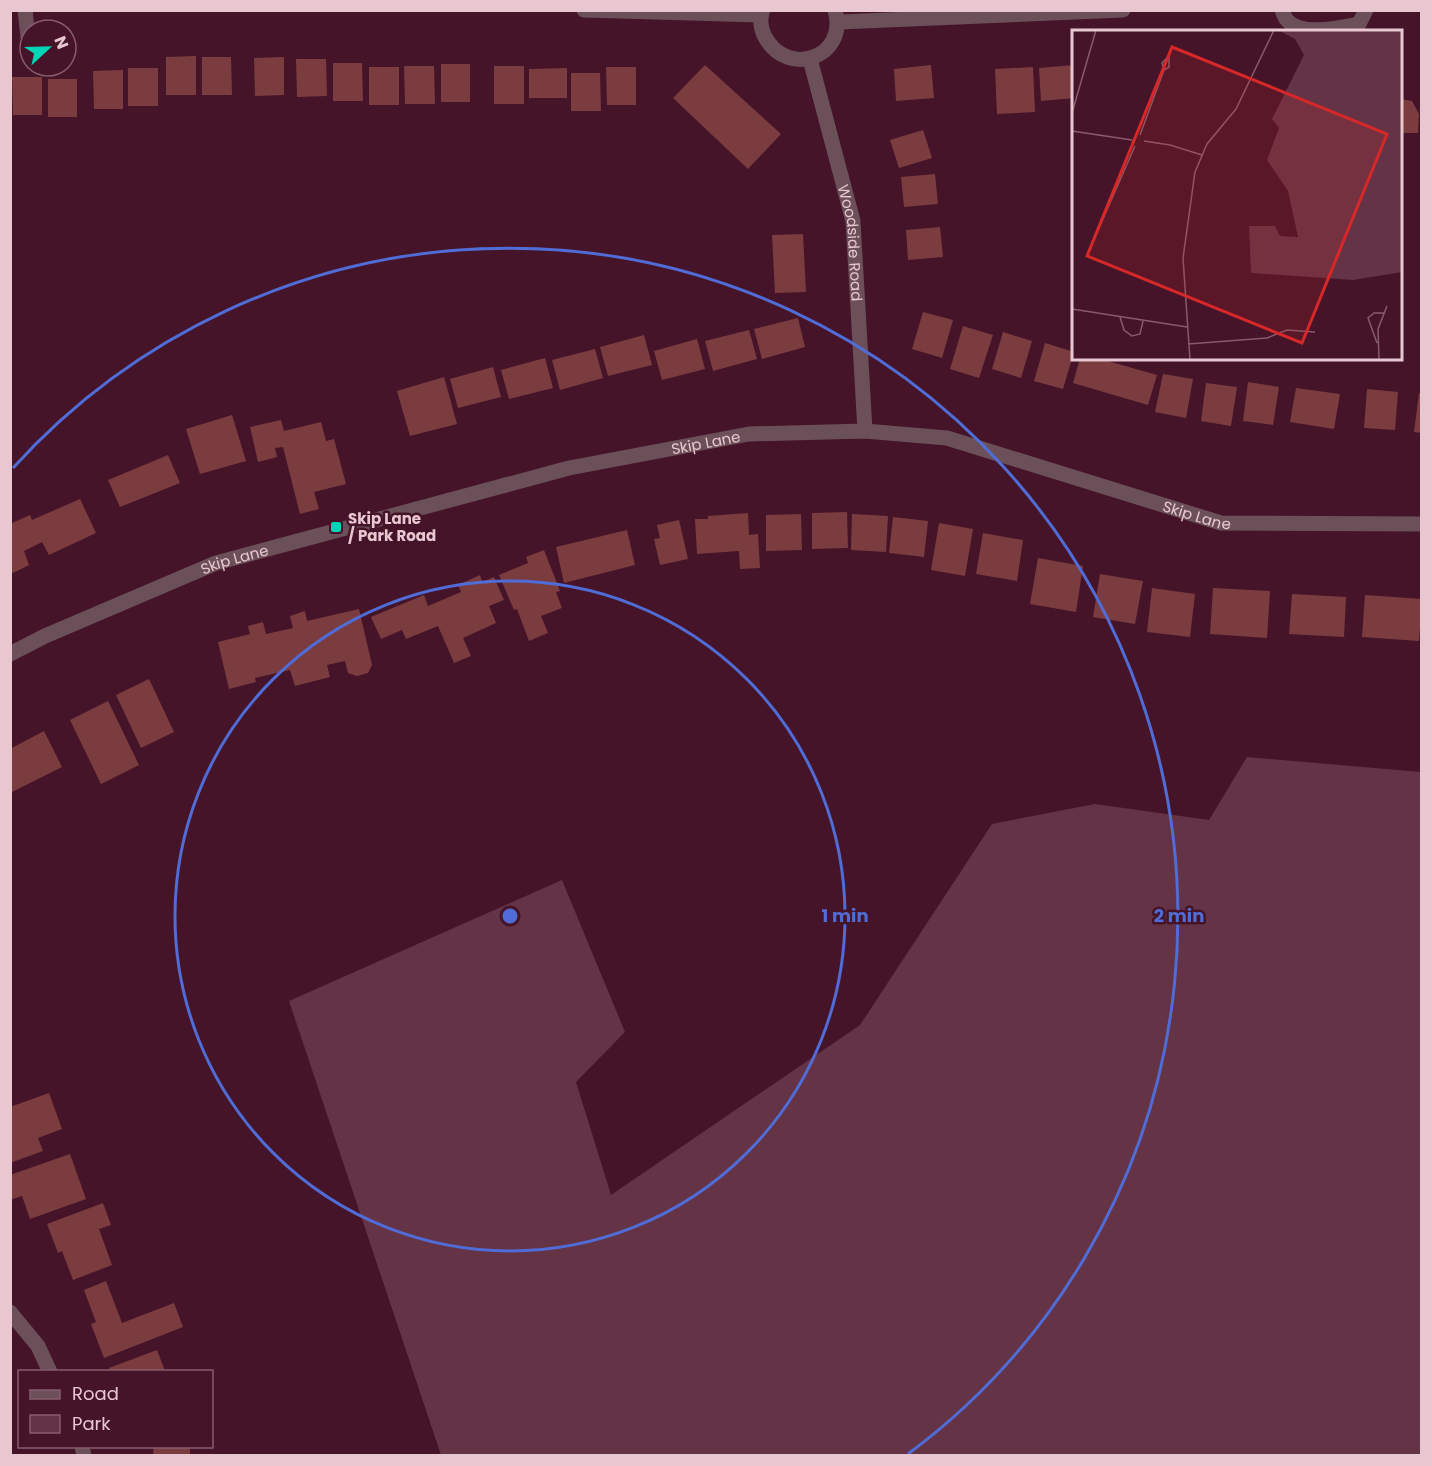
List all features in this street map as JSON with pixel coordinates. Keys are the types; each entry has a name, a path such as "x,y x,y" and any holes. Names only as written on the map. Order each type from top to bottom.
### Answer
{"street":[{"path":"584,10 762,13 762,33 770,46 783,57 793,60 810,59 824,52 836,36 837,16 1123,10"},
{"path":"1282,10 1287,21 1309,30 1359,24 1365,10"},
{"name":"Woodside Road","path":"810,59 853,221 865,431"},
{"name":"Skip Lane","path":"10,654 45,636 216,563 570,468 749,434 865,431 946,438 1072,475 1221,523 1422,524"},
{"path":"10,1312 38,1346 50,1370"}],"green space":[{"path":"1247,757 1421,772 1421,1455 441,1455 289,1001 562,880 625,1032 576,1082 611,1195 860,1025 992,824 1095,804 1209,820"}],"building":[{"path":"196,56 196,95 166,95 166,57"},
{"path":"202,57 231,57 232,95 202,95"},
{"path":"284,57 284,95 255,96 254,58"},
{"path":"296,59 326,59 327,96 297,97"},
{"path":"333,63 362,63 363,101 333,101"},
{"path":"441,64 470,64 470,102 441,102"},
{"path":"705,65 781,134 748,169 673,98"},
{"path":"931,65 934,98 896,101 894,69"},
{"path":"1072,65 1072,98 1041,101 1039,68"},
{"path":"404,66 434,66 435,104 405,104"},
{"path":"494,66 524,66 524,104 494,104"},
{"path":"369,67 399,67 399,105 369,105"},
{"path":"606,67 636,67 636,105 607,105"},
{"path":"1033,67 1035,112 997,114 995,69"},
{"path":"128,68 158,68 158,106 128,106"},
{"path":"567,68 567,98 529,98 529,69"},
{"path":"123,70 123,109 94,109 93,71"},
{"path":"571,73 600,73 601,111 571,111"},
{"path":"12,77 42,78 42,115 13,115"},
{"path":"48,79 77,79 77,117 48,117"},
{"path":"1402,99 1412,101 1419,114 1418,133 1402,133"},
{"path":"923,130 932,158 899,168 890,140"},
{"path":"935,174 938,204 904,207 901,177"},
{"path":"940,227 943,257 908,260 906,230"},
{"path":"803,234 806,292 775,293 772,235"},
{"path":"923,312 953,320 942,358 912,349"},
{"path":"798,318 805,347 762,359 754,329"},
{"path":"963,326 993,335 979,378 950,369"},
{"path":"749,330 757,359 713,371 705,341"},
{"path":"1003,332 1032,341 1021,378 992,369"},
{"path":"644,335 652,365 608,376 600,347"},
{"path":"697,339 705,369 662,380 654,351"},
{"path":"1045,343 1072,351 1063,389 1034,381"},
{"path":"595,349 603,378 560,390 552,360"},
{"path":"545,358 553,388 509,399 501,370"},
{"path":"1079,360 1104,360 1157,375 1148,405 1073,383"},
{"path":"493,367 501,397 458,408 450,379"},
{"path":"1163,374 1193,379 1186,418 1155,412"},
{"path":"444,377 457,424 410,436 397,391"},
{"path":"1248,382 1279,387 1273,425 1243,421"},
{"path":"1206,383 1237,387 1231,426 1201,421"},
{"path":"1296,388 1340,394 1334,429 1290,422"},
{"path":"1367,389 1398,392 1395,430 1364,428"},
{"path":"1419,393 1422,393 1422,433 1414,432"},
{"path":"232,415 246,461 200,474 186,429"},
{"path":"281,420 284,431 321,422 326,441 334,439 346,484 314,492 319,509 300,514 283,447 275,448 277,457 258,462 250,427"},
{"path":"168,455 180,483 120,507 108,480"},
{"path":"80,499 96,533 49,555 42,542 24,551 29,565 13,573 10,568 10,524 30,515 32,520"},
{"path":"847,512 848,548 812,549 812,513"},
{"path":"748,513 749,535 758,534 760,568 740,569 739,551 697,554 695,519"},
{"path":"801,514 802,550 766,551 766,515"},
{"path":"852,514 888,516 886,552 851,550"},
{"path":"893,517 928,521 924,557 889,553"},
{"path":"679,520 688,559 660,565 654,539 660,538 657,525"},
{"path":"939,523 973,529 965,576 931,570"},
{"path":"627,530 635,565 564,583 556,547"},
{"path":"983,533 1023,540 1017,581 976,574"},
{"path":"544,550 560,591 556,592 562,608 541,616 548,633 529,641 517,609 514,610 499,575 528,563 526,557"},
{"path":"1038,558 1083,566 1076,612 1030,604"},
{"path":"1100,574 1143,581 1135,624 1093,617"},
{"path":"480,575 482,582 494,577 504,600 489,606 496,623 463,638 471,656 454,663 438,626 406,639 402,630 381,639 371,617 424,595 428,606 461,592 458,585"},
{"path":"1152,588 1195,594 1190,637 1147,632"},
{"path":"1213,588 1270,591 1267,638 1210,634"},
{"path":"1292,594 1346,597 1344,637 1289,634"},
{"path":"1365,595 1422,599 1419,641 1362,637"},
{"path":"359,609 372,665 368,673 357,676 348,673 345,661 327,665 330,677 295,686 290,670 255,678 256,682 229,689 218,642 250,634 248,626 263,622 266,634 293,628 290,616 305,611 307,621"},
{"path":"149,679 174,732 141,748 116,695"},
{"path":"108,701 139,765 101,784 70,720"},
{"path":"44,731 62,767 10,793 10,749"},
{"path":"49,1093 62,1129 38,1138 43,1151 10,1163 10,1107"},
{"path":"70,1154 86,1199 30,1219 22,1196 10,1200 10,1175"},
{"path":"103,1203 111,1225 99,1229 112,1265 73,1280 62,1251 58,1253 47,1224"},
{"path":"106,1281 122,1323 174,1303 183,1327 104,1358 91,1324 96,1322 84,1290"},
{"path":"157,1350 165,1370 110,1370 109,1368"},
{"path":"154,1448 190,1448 190,1455 153,1455"}],"place":[{"name":"Skip Lane / Park Road","path":"336,527"}]}
